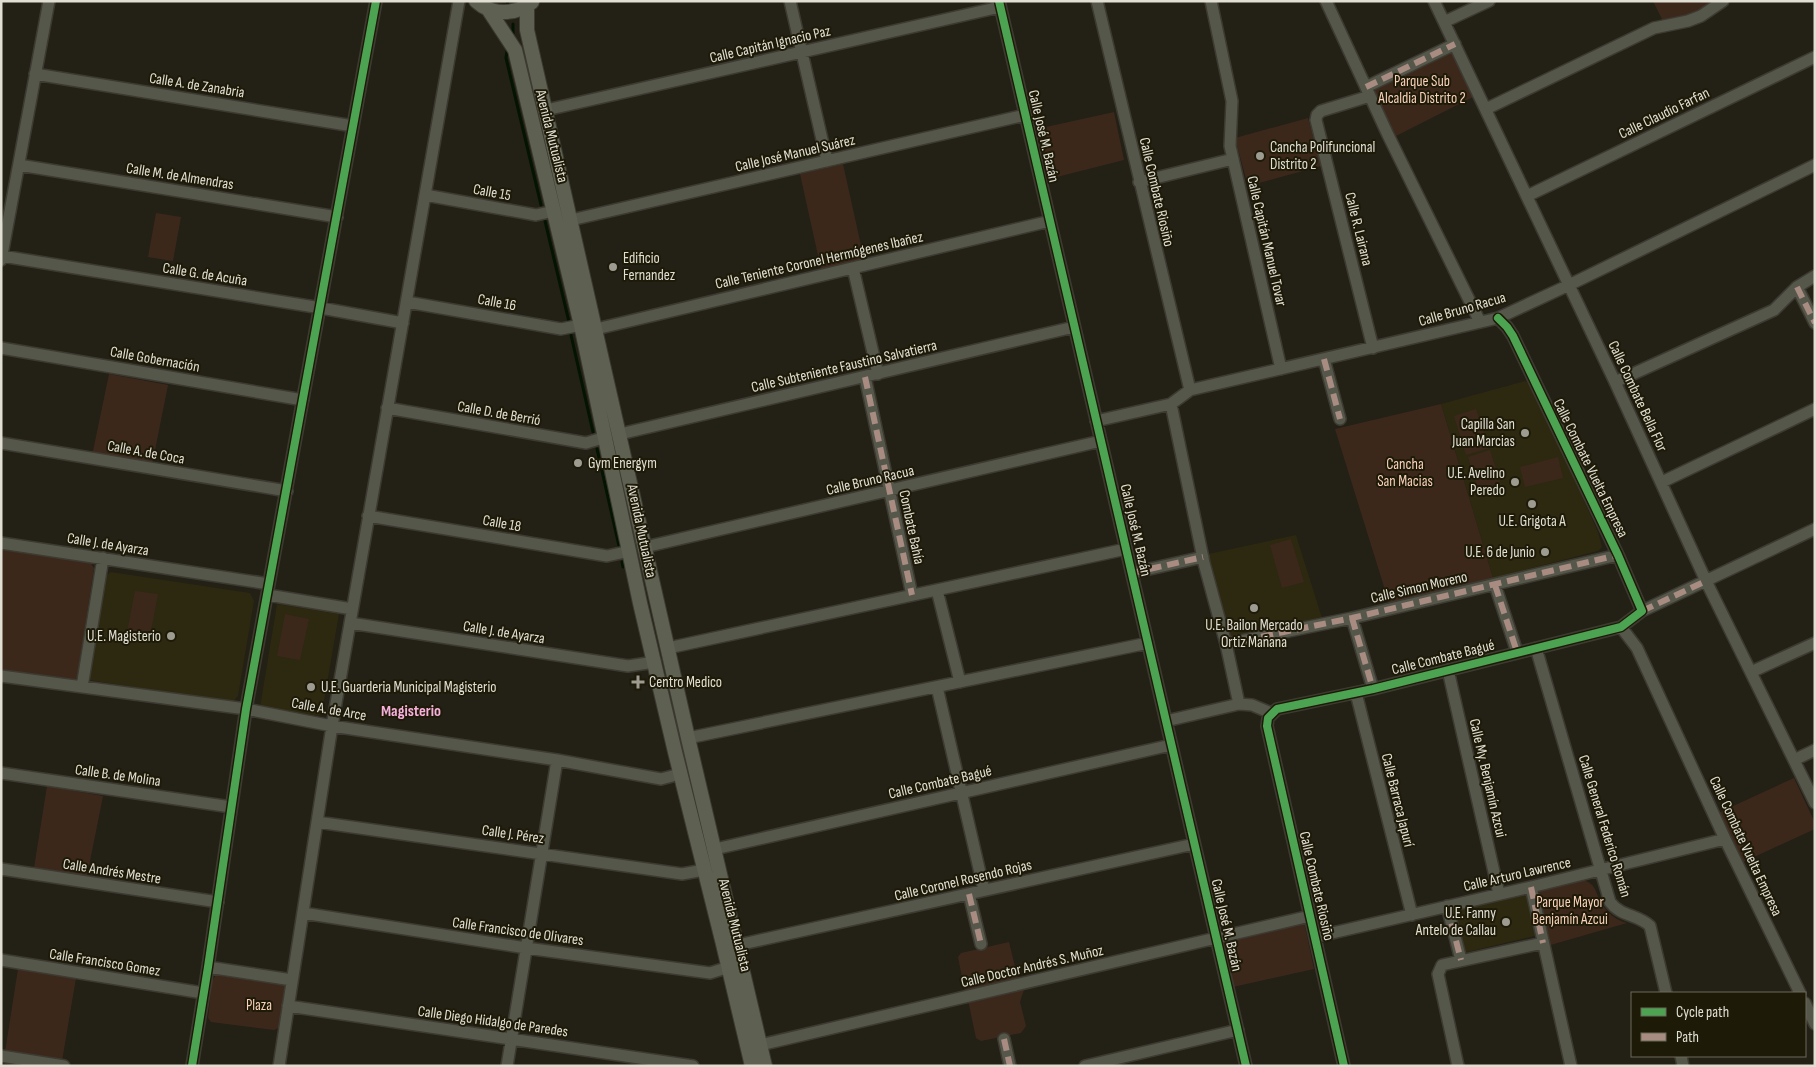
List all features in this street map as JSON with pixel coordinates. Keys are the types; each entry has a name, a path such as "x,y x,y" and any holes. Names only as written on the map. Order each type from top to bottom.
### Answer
{"main road":[{"path":"476,1 488,9 508,12 530,4"},
{"name":"Avenida Mutualista","path":"530,4 528,30 682,712 760,1045 754,1066"},
{"name":"Avenida Mutualista","path":"488,9 515,50 581,325 640,603 680,774 754,1066"},
{"path":"640,603 650,610 659,642 663,647 668,648"},
{"path":"655,662 664,667 668,673 674,704 682,712"}],"street":[{"path":"2,258 5,223 19,165 49,1"},
{"path":"192,1066 246,709 376,1"},
{"path":"279,1066 332,726 459,1"},
{"path":"790,1 827,161"},
{"name":"Calle Combate Riosiño","path":"1097,1 1190,390"},
{"name":"Calle Capitán Manuel Tovar","path":"1211,1 1232,101 1230,146 1232,158 1281,369"},
{"path":"1326,1 1480,322"},
{"name":"Calle Combate Bella Flor","path":"1434,1 1662,482 1706,580 1815,803"},
{"path":"1444,22 1489,1"},
{"path":"1486,109 1654,28 1688,21 1701,16 1723,1"},
{"name":"Calle Capitán Ignacio Paz","path":"546,110 802,52 999,4"},
{"name":"Calle José M. Bazán","path":"999,4 1246,1066"},
{"name":"Calle R. Lairana","path":"1373,348 1316,120 1317,115 1321,111 1368,92 1455,44"},
{"name":"Calle Claudio Farfan","path":"1527,196 1815,57"},
{"name":"Calle A. de Zanabria","path":"36,74 353,126"},
{"name":"Calle José Manuel Suárez","path":"571,220 1025,115"},
{"path":"1139,182 1232,158"},
{"name":"Calle M. de Almendras","path":"19,165 337,217"},
{"name":"Calle Bruno Racua","path":"1096,421 1171,404 1190,390 1498,318 1815,165"},
{"name":"Calle 15","path":"425,195 536,215 554,210"},
{"name":"Calle Teniente Coronel Hermógenes Ibañez","path":"596,329 1050,221"},
{"name":"Calle G. de Acuña","path":"2,258 321,308 403,323"},
{"path":"853,268 878,374"},
{"path":"1615,382 1774,310 1797,286 1815,276"},
{"path":"1797,286 1815,322"},
{"name":"Calle 16","path":"407,302 561,329 581,325"},
{"name":"Calle Combate Vuelta Empresa","path":"1498,318 1513,336 1618,555 1642,611"},
{"name":"Calle Subteniente Faustino Salvatierra","path":"620,434 1074,328"},
{"name":"Calle Gobernación","path":"1,348 303,400"},
{"path":"1324,359 1340,419"},
{"name":"Combate Bahía","path":"866,377 912,595"},
{"path":"1171,404 1203,557 1226,644 1239,704"},
{"name":"Calle D. de Berrió","path":"387,408 586,443 606,437"},
{"path":"1662,482 1815,408"},
{"name":"Calle Bruno Racua","path":"645,547 1101,441"},
{"name":"Calle A. de Coca","path":"1,443 286,491"},
{"name":"Calle 18","path":"368,516 607,556 630,551"},
{"path":"1621,627 1642,611 1815,528"},
{"name":"Calle J. de Ayarza","path":"1,543 103,558 268,590 352,609"},
{"path":"668,648 1126,549"},
{"name":"Calle Simon Moreno","path":"1226,644 1352,618 1618,555"},
{"path":"1132,573 1203,557"},
{"path":"82,687 103,558"},
{"path":"1496,585 1517,652"},
{"path":"937,590 960,682"},
{"path":"1352,618 1373,689"},
{"name":"Calle J. de Ayarza","path":"350,623 628,666 655,662"},
{"name":"Calle Combate Vuelta Empresa","path":"1621,627 1637,648 1725,839 1800,992"},
{"name":"Calle Combate Bagué","path":"1271,713 1277,709 1373,689 1621,627"},
{"path":"688,738 1148,643"},
{"path":"1751,672 1815,643"},
{"name":"Calle General Federico Román","path":"1536,648 1610,902 1621,913 1645,921 1650,926 1666,992"},
{"name":"Calle My. Benjamín Azcui","path":"1448,670 1499,894"},
{"name":"Calle A. de Arce","path":"1,676 246,709 332,726 661,778 680,774"},
{"path":"937,687 984,890"},
{"name":"Calle Barraca Japurí","path":"1356,693 1412,915"},
{"path":"1166,721 1239,704 1252,705 1271,713"},
{"name":"Calle Combate Riosiño","path":"1271,713 1267,726 1344,1066"},
{"name":"Calle Combate Bagué","path":"715,849 1172,745"},
{"path":"1794,760 1815,750"},
{"path":"508,1066 556,760"},
{"name":"Calle B. de Molina","path":"1,773 231,807"},
{"name":"Calle J. Pérez","path":"317,822 682,874 704,870"},
{"name":"Calle Arturo Lawrence","path":"1315,937 1531,887 1725,839"},
{"name":"Calle Coronel Rosendo Rojas","path":"738,945 1194,844"},
{"name":"Calle Andrés Mestre","path":"1,869 218,902"},
{"path":"1531,887 1571,1066"},
{"path":"969,894 981,944"},
{"path":"1447,906 1460,960"},
{"name":"Calle Francisco de Olivares","path":"303,913 526,948 710,973 729,967"},
{"name":"Calle Doctor Andrés S. Muñoz","path":"760,1045 1310,916"},
{"path":"1458,1066 1438,974 1442,965 1543,942"},
{"name":"Calle Francisco Gomez","path":"1,960 203,993"},
{"path":"208,967 292,980"},
{"name":"Calle Diego Hidalgo de Paredes","path":"288,1006 693,1066"},
{"path":"1806,1006 1815,1024"},
{"path":"1085,1066 1238,1030"},
{"path":"1004,1039 1010,1066"},
{"path":"1,1056 64,1066"}],"shaded area":[{"path":"1525,381 1532,384 1598,532 1602,547 1598,551 1493,578 1441,404"},
{"path":"1296,535 1323,621 1233,641 1226,635 1208,554"},
{"path":"111,572 250,593 254,601 238,696 232,703 89,680 104,577"},
{"path":"277,604 339,614 323,707 319,716 260,707"},
{"path":"1530,893 1539,935 1463,953 1454,911"}],"green space":[{"path":"1653,1 1711,1 1695,13 1663,21"},
{"name":"Parque Sub Alcaldia Distrito 2","path":"1449,43 1475,96 1396,136 1369,82"},
{"path":"1114,112 1124,160 1049,179 1037,129"},
{"path":"1308,118 1321,166 1248,186 1235,138"},
{"path":"843,164 864,259 821,269 800,174"},
{"path":"156,213 181,217 173,261 148,257"},
{"path":"109,374 168,385 152,465 92,456"},
{"name":"Cancha San Macias","path":"1441,404 1493,578 1390,606 1335,429"},
{"path":"1476,409 1489,448 1466,455 1454,416"},
{"path":"1490,450 1502,488 1480,496 1468,457"},
{"path":"1558,457 1563,478 1525,487 1520,467"},
{"path":"1291,539 1304,582 1282,588 1270,545"},
{"path":"1,549 90,562 94,568 77,678 72,682 1,669"},
{"path":"135,591 158,594 149,641 126,637"},
{"path":"285,614 309,619 300,660 277,656"},
{"path":"1794,778 1815,823 1815,829 1741,863 1718,813"},
{"path":"47,786 103,796 87,876 34,868"},
{"name":"Parque Mayor Benjamín Azcui","path":"1583,880 1593,886 1602,904 1610,914 1627,923 1547,946 1537,890"},
{"path":"1304,922 1314,969 1233,987 1222,940"},
{"path":"1009,942 1018,979 965,992 958,957 961,953"},
{"path":"18,969 76,978 62,1061 5,1052"},
{"name":"Plaza","path":"216,975 284,985 286,989 280,1027 274,1030 211,1022 208,1018 212,981"},
{"path":"1025,986 1020,1002 1026,1026 1021,1033 981,1041 976,1038 968,1000"}],"waterway":[{"path":"513,24 513,33"},
{"path":"507,51 506,58 541,205"},
{"path":"545,221 569,322"},
{"path":"571,335 593,432"},
{"path":"597,449 619,546"},
{"path":"622,562 623,567"}],"marked path":[{"path":"1366,87 1455,44"},
{"path":"1797,287 1815,323"},
{"path":"1324,359 1340,419"},
{"path":"865,377 912,595"},
{"path":"1226,644 1352,618 1618,555"},
{"path":"1132,573 1203,557"},
{"path":"1642,611 1706,581"},
{"path":"1495,585 1517,652"},
{"path":"1352,618 1373,689"},
{"path":"1531,887 1543,943"},
{"path":"969,894 981,944"},
{"path":"1447,906 1461,960"},
{"path":"1004,1039 1010,1066"}],"cycle path":[{"path":"192,1066 246,709 376,1"},
{"path":"999,1 1246,1066"},
{"path":"1344,1066 1267,726 1268,718 1277,709 1373,689 1621,627 1642,611 1618,555 1513,336 1498,318"}],"place":[{"name":"Cancha Polifuncional Distrito 2","path":"1260,156"},
{"name":"Edificio Fernandez","path":"613,267"},
{"name":"Capilla San Juan Marcias","path":"1525,433"},
{"name":"Gym Energym","path":"578,463"},
{"name":"U.E. Avelino Peredo","path":"1515,482"},
{"name":"U.E. Grigota A","path":"1532,504"},
{"name":"U.E. 6 de Junio","path":"1545,552"},
{"name":"U.E. Bailon Mercado Ortiz Mañana","path":"1254,608"},
{"name":"U.E. Magisterio","path":"171,636"},
{"name":"Centro Medico","path":"638,682"},
{"name":"U.E. Guarderia Municipal Magisterio","path":"311,687"},
{"name":"U.E. Fanny Antelo de Callau","path":"1506,922"}],"district":[{"name":"Magisterio","path":"411,710"}]}
